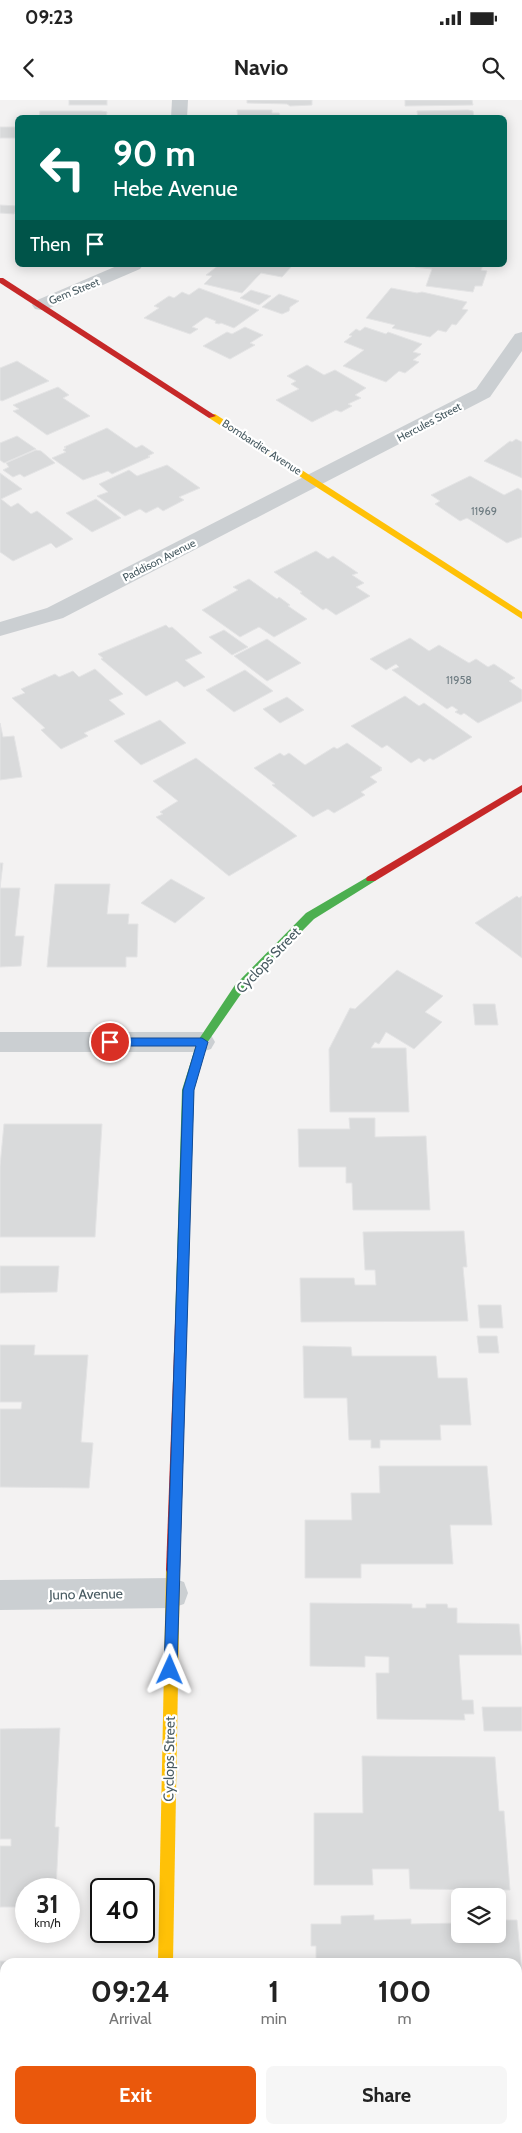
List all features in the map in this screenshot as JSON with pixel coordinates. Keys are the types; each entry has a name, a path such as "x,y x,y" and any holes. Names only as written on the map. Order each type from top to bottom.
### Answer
{"street":[{"path":"179,115 180,100"},
{"name":"Gem Street","path":"41,305 129,267"},
{"name":"Bombardier Avenue","path":"0,280 522,616"},
{"name":"Hercules Street","path":"315,481 483,393 522,338"},
{"name":"Paddison Avenue","path":"0,629 55,613 315,481"},
{"name":"Cyclops Street","path":"165,1958 172,1593 188,1090 202,1042 239,988 310,916 522,788"},
{"path":"0,1042 202,1042"},
{"name":"Juno Avenue","path":"0,1595 172,1593"}],"building":[{"path":"69,100 107,100 107,105 69,105"},
{"path":"247,100 312,100 312,105 290,106 287,104 247,103"},
{"path":"405,100 472,100 473,105 405,106"},
{"path":"237,110 272,110 272,113 279,113 280,115 238,115"},
{"path":"468,110 473,111 474,115 418,115 417,111"},
{"path":"40,111 107,112 106,115 39,115"},
{"path":"0,127 15,127 15,138 0,138"},
{"path":"0,205 15,206 14,214 0,213"},
{"path":"216,267 291,267 282,277 261,273 242,293 204,284 212,276 206,275"},
{"path":"415,267 482,267 481,270 487,271 482,286 475,286 473,292 426,286 432,269"},
{"path":"199,288 259,310 234,328 221,323 215,323 216,321 206,317 192,327 198,329 190,334 144,318 159,308 154,306 169,296 174,298 182,292 189,295"},
{"path":"391,288 417,293 422,292 467,302 462,309 468,310 456,325 452,324 446,332 438,330 430,337 392,328 395,325 366,318"},
{"path":"251,290 271,296 259,305 240,298"},
{"path":"279,294 299,301 290,307 289,311 282,314 262,307"},
{"path":"245,327 263,335 250,343 255,345 230,359 203,346 227,332 232,334"},
{"path":"365,327 386,334 388,332 422,344 413,352 421,354 413,360 419,362 405,373 399,371 386,382 343,366 364,350 344,342 352,336 349,335 356,329 360,331"},
{"path":"17,361 49,381 2,401 0,400 0,368"},
{"path":"307,365 324,375 335,370 366,388 355,395 361,398 348,404 352,406 341,412 336,410 312,422 276,400 299,389 291,384 296,381 287,376"},
{"path":"58,387 69,395 63,398 90,416 47,435 13,411 19,409 13,405"},
{"path":"107,428 136,448 142,445 154,453 148,456 150,457 112,474 108,471 83,480 52,458 66,452 63,450 66,448 64,447"},
{"path":"17,436 36,449 4,463 0,460 0,443"},
{"path":"516,439 522,442 522,478 484,461 510,441 512,442"},
{"path":"36,450 41,451 55,463 24,477 20,474 13,477 3,470 9,467 6,463"},
{"path":"167,465 200,488 179,497 184,500 163,511 158,507 146,513 140,509 125,516 97,496 108,492 99,484 129,470 137,476"},
{"path":"0,473 22,489 1,499 11,507 18,503 31,514 37,511 73,539 56,548 51,543 13,561 0,552"},
{"path":"470,476 504,495 518,488 522,491 522,537 507,543 467,518 460,521 435,504 440,501 431,495"},
{"path":"96,499 121,518 92,532 66,513"},
{"path":"316,551 328,559 333,556 358,573 352,575 364,583 356,587 370,596 336,615 326,608 323,610 274,572"},
{"path":"249,579 277,599 279,597 290,605 288,606 307,619 274,637 259,627 240,637 202,610 238,590 233,587"},
{"path":"166,625 169,628 172,627 202,653 185,660 205,677 184,687 177,681 146,696 101,659 103,658 98,654"},
{"path":"224,630 248,647 232,655 209,637"},
{"path":"410,638 429,651 439,645 469,663 476,659 488,667 494,664 515,678 509,681 522,690 522,701 478,723 464,713 461,715 455,712 458,710 452,706 447,709 392,670 399,667 396,664 386,670 370,659"},
{"path":"267,639 301,663 267,681 234,656"},
{"path":"95,669 123,694 109,700 125,714 84,733 88,736 61,749 41,730 45,728 12,698 25,693 21,689 55,674 59,677 73,671 79,677"},
{"path":"245,670 273,691 234,712 206,690"},
{"path":"405,696 419,706 424,703 472,737 433,760 430,758 424,762 419,758 411,763 387,745 382,748 351,726"},
{"path":"287,697 304,710 280,723 263,709"},
{"path":"160,720 186,743 141,765 114,741"},
{"path":"0,723 3,737 14,736 22,777 0,780"},
{"path":"347,743 382,768 380,769 382,770 370,777 377,782 361,792 365,795 334,813 328,809 313,817 272,785 275,784 254,768 280,753 284,756 289,753 305,765 334,747 337,749"},
{"path":"196,758 297,836 229,876 156,817 163,814 160,812 178,801 153,781"},
{"path":"0,863 3,863 0,888"},
{"path":"171,879 205,898 175,923 141,903"},
{"path":"55,884 110,884 107,914 129,914 128,924 138,924 137,957 126,957 126,967 47,967"},
{"path":"0,888 20,888 15,936 24,936 21,966 0,967"},
{"path":"517,896 519,898 522,896 522,958 475,923"},
{"path":"397,970 443,996 425,1012 442,1022 414,1049 386,1032 379,1044 375,1042 371,1048 406,1048 409,1112 330,1112 329,1049 350,1008 355,1009"},
{"path":"473,1004 495,1004 498,1025 475,1025"},
{"path":"349,1118 375,1118 375,1137 426,1136 430,1210 353,1210 352,1183 346,1183 346,1167 299,1167 298,1129 350,1129"},
{"path":"4,1124 102,1124 95,1237 0,1237 0,1166"},
{"path":"464,1231 467,1267 463,1267 468,1321 301,1322 300,1278 354,1278 355,1285 376,1285 375,1270 365,1270 363,1232"},
{"path":"0,1266 59,1266 57,1292 0,1293"},
{"path":"478,1305 501,1305 503,1328 480,1328"},
{"path":"477,1336 497,1336 499,1353 479,1353"},
{"path":"0,1345 35,1345 34,1355 88,1355 81,1442 93,1443 89,1488 0,1487 0,1409 21,1409 22,1402 0,1402"},
{"path":"303,1346 351,1347 352,1356 436,1356 438,1378 467,1378 471,1425 440,1425 441,1440 380,1440 380,1448 371,1448 371,1440 349,1440 347,1398 304,1398"},
{"path":"379,1466 487,1466 492,1525 450,1525 453,1564 361,1564 361,1578 305,1578 305,1520 352,1520 351,1493 380,1493"},
{"path":"310,1603 412,1604 412,1608 426,1608 426,1604 447,1604 448,1608 457,1608 457,1623 519,1624 522,1655 459,1655 462,1700 473,1700 474,1714 464,1714 465,1720 377,1719 376,1673 389,1673 389,1657 365,1656 365,1667 310,1666"},
{"path":"482,1707 522,1707 522,1731 484,1731"},
{"path":"60,1728 55,1827 59,1827 57,1878 15,1878 15,1907 0,1907 0,1846 11,1846 11,1839 0,1839 0,1729"},
{"path":"362,1756 495,1757 499,1811 504,1811 510,1890 506,1890 506,1888 410,1889 409,1869 372,1869 373,1885 314,1885 314,1813 363,1813"},
{"path":"374,1915 374,1920 411,1919 411,1924 451,1923 451,1943 506,1943 506,1920 517,1920 521,1958 316,1958 316,1946 311,1946 311,1924 341,1924 341,1916"}],"traffic: fast":[{"path":"181,1324 188,1090 202,1042 239,988 310,916 371,879"}],"traffic: slow":[{"path":"212,416 522,616"},
{"path":"165,1958 173,1570"}],"traffic: jam":[{"path":"0,280 212,416"},
{"path":"371,879 522,788"},
{"path":"173,1570 181,1324"}],"route":[{"path":"110,1042 202,1042 188,1090 170,1670"}]}
